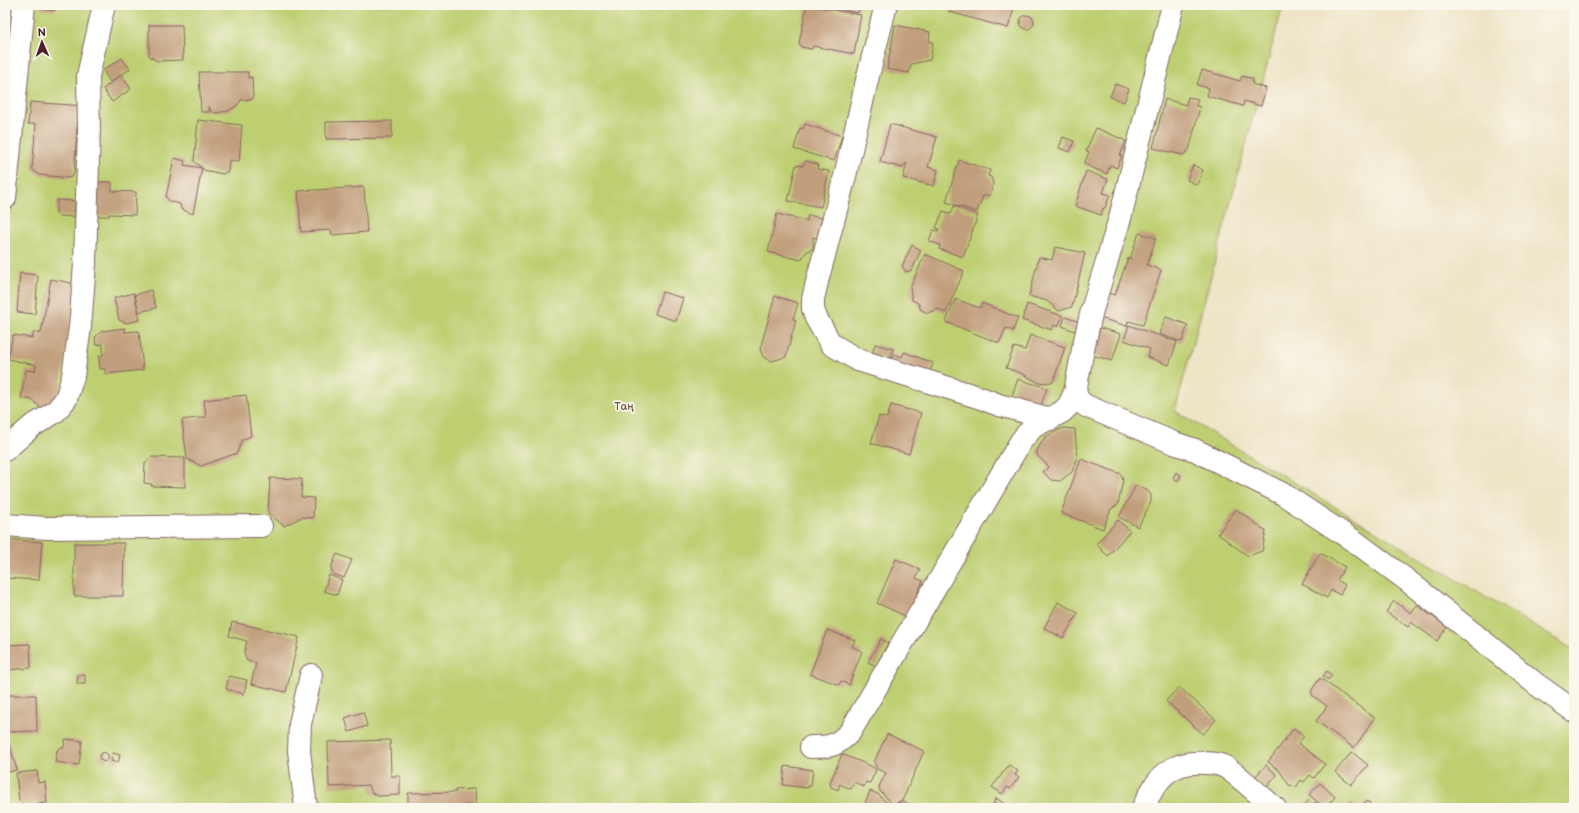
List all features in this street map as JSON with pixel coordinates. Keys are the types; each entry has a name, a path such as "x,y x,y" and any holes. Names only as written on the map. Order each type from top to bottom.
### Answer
{"street":[{"path":"5,198 24,5"},
{"path":"5,450 31,426 55,412 66,399 73,376 80,327 85,264 89,129 88,76 104,5"},
{"path":"886,5 845,176 813,299 813,309 816,318 822,332 831,344 858,360 978,397 999,405 1051,419"},
{"path":"811,747 826,747 839,744 850,732 1021,441 1033,427 1051,419 1066,409 1075,392 1090,318 1120,218 1173,5"},
{"path":"1075,392 1079,401 1086,406 1174,443 1195,450 1283,494 1357,543 1408,581 1536,684 1574,711"},
{"path":"5,525 46,528 261,526"},
{"path":"306,808 299,751 300,724 311,675"},
{"path":"1142,808 1159,778 1174,767 1194,762 1211,763 1226,768 1275,808"}],"green space":[{"name":"Таң","path":"5,5 1283,5 1175,411 1574,650 1574,808 5,808"}],"building":[{"path":"41,5 55,5 55,11 41,9"},
{"path":"807,5 861,15 854,54 813,46 812,49 801,47 799,43"},
{"path":"821,5 860,5 858,13"},
{"path":"951,5 1015,5 1008,28 949,12"},
{"path":"1027,15 1032,17 1034,22 1032,27 1027,29 1022,27 1020,22 1022,17"},
{"path":"149,25 182,25 183,60 157,61 149,56"},
{"path":"895,25 930,32 929,42 933,42 930,60 911,64 909,73 887,69"},
{"path":"122,58 130,69 110,82 103,70"},
{"path":"1202,70 1240,81 1242,76 1253,79 1252,84 1266,88 1261,106 1244,101 1243,106 1207,96 1209,88 1197,85"},
{"path":"199,72 248,72 248,78 252,77 253,99 241,100 238,105 228,111 215,113 211,111 209,106 209,112 201,112"},
{"path":"121,75 131,89 112,102 103,89"},
{"path":"1115,84 1129,89 1124,102 1110,97"},
{"path":"1188,97 1198,99 1196,106 1200,107 1189,150 1183,155 1153,148 1165,99 1186,105"},
{"path":"30,102 84,106 82,128 77,127 74,174 70,178 39,175 32,169 36,124 28,124"},
{"path":"198,120 242,125 239,161 229,160 228,171 223,174 204,170 194,161"},
{"path":"392,121 392,138 326,139 326,122"},
{"path":"805,124 842,136 834,161 794,149 800,128 803,129"},
{"path":"890,124 937,137 928,167 938,170 934,186 903,178 907,164 905,164 903,168 880,162"},
{"path":"1096,128 1126,141 1117,168 1110,165 1107,174 1084,164 1089,152 1086,151"},
{"path":"1063,137 1074,141 1070,152 1059,148"},
{"path":"174,158 185,161 184,165 202,168 193,214 181,209 180,204 169,201 166,197"},
{"path":"959,160 990,170 988,176 991,177 993,183 991,193 983,196 977,212 946,202"},
{"path":"805,161 818,164 817,169 829,171 821,207 788,201 796,165 803,166"},
{"path":"1193,165 1203,170 1197,185 1187,180"},
{"path":"1086,171 1108,179 1103,193 1110,195 1101,215 1075,206"},
{"path":"98,182 112,182 112,191 136,192 135,215 109,214 109,216 97,216"},
{"path":"364,187 367,232 332,235 331,230 301,232 298,191"},
{"path":"57,200 75,201 74,217 59,216 56,213"},
{"path":"954,206 978,215 963,257 939,249 940,245 929,241 933,230 938,231 939,229 936,228 943,211 951,214"},
{"path":"777,214 807,221 808,215 822,218 817,238 813,237 813,249 807,251 801,260 768,252"},
{"path":"1139,233 1156,238 1147,265 1161,270 1143,325 1128,321 1127,326 1100,318 1108,293 1115,295 1128,258 1130,259"},
{"path":"912,245 921,250 912,270 906,272 902,266"},
{"path":"1055,247 1085,253 1072,307 1059,311 1047,301 1029,296 1039,257 1052,260"},
{"path":"925,254 964,271 946,313 938,309 928,313 921,310 918,303 912,300 910,288"},
{"path":"20,273 38,275 35,314 17,312"},
{"path":"51,279 76,284 58,404 45,411 32,400 21,398 26,370 35,371 36,365 8,359 13,335 32,338 34,332 41,333"},
{"path":"151,290 156,308 139,312 135,295"},
{"path":"662,292 683,298 676,321 655,314"},
{"path":"134,293 140,320 126,323 119,320 114,298"},
{"path":"775,296 798,303 793,319 796,320 786,357 772,361 763,357 760,349"},
{"path":"955,299 980,308 982,303 1018,318 1013,331 1006,328 999,343 946,322"},
{"path":"1027,304 1063,316 1058,327 1054,325 1052,330 1022,320"},
{"path":"1065,317 1080,322 1077,332 1062,326"},
{"path":"1166,317 1188,325 1182,342 1159,334"},
{"path":"1129,325 1177,342 1169,365 1147,357 1150,349 1124,340"},
{"path":"125,328 125,332 139,331 143,370 105,374 105,369 100,369 99,356 103,355 103,344 96,345 95,337 102,331"},
{"path":"1100,328 1121,334 1112,361 1092,355"},
{"path":"1030,335 1065,347 1053,382 1039,383 1021,373 1006,368 1014,347 1025,350"},
{"path":"875,344 893,349 890,360 872,355"},
{"path":"904,352 933,363 929,375 891,362 894,354 902,357"},
{"path":"1018,379 1047,388 1039,411 1010,401"},
{"path":"246,395 251,436 242,440 237,453 201,466 187,459 182,420 206,417 204,400"},
{"path":"891,405 921,413 909,454 871,443 879,416 887,418"},
{"path":"1063,428 1075,429 1077,459 1072,472 1060,481 1051,480 1043,472 1049,467 1037,455 1037,450 1045,437"},
{"path":"151,457 185,458 185,487 151,486 152,484 144,483 145,464"},
{"path":"1081,459 1121,474 1123,480 1118,505 1111,509 1103,529 1061,513"},
{"path":"1176,472 1181,475 1178,481 1173,478"},
{"path":"270,478 302,479 301,497 314,498 313,518 302,517 284,526 268,513"},
{"path":"1136,485 1148,491 1151,495 1151,502 1138,527 1119,517"},
{"path":"1236,509 1266,531 1262,551 1248,556 1218,534"},
{"path":"1118,520 1130,531 1108,556 1096,544"},
{"path":"5,539 42,542 39,580 5,578"},
{"path":"74,543 124,543 123,596 74,596"},
{"path":"1320,553 1345,567 1337,580 1345,585 1340,595 1331,590 1327,598 1302,584"},
{"path":"337,554 352,560 344,578 333,574 331,568"},
{"path":"896,559 920,569 916,578 923,581 907,617 877,603"},
{"path":"329,575 342,580 337,595 324,591"},
{"path":"1394,601 1411,613 1417,605 1447,627 1437,641 1411,622 1408,627 1386,612"},
{"path":"1058,602 1078,613 1063,638 1044,628"},
{"path":"232,622 299,637 286,692 251,684 256,663 247,661 244,653 247,641 229,636"},
{"path":"827,630 855,640 852,647 862,651 849,685 841,681 839,685 810,674"},
{"path":"881,639 888,643 876,666 868,662"},
{"path":"30,644 31,668 7,670 6,645"},
{"path":"1327,671 1332,675 1328,680 1323,676"},
{"path":"78,675 85,675 85,684 77,684"},
{"path":"229,676 247,680 244,694 226,689"},
{"path":"1320,678 1375,718 1354,748 1316,721 1327,706 1313,696 1311,691"},
{"path":"1179,687 1216,720 1203,734 1166,701"},
{"path":"5,695 36,695 37,731 5,732"},
{"path":"363,712 367,726 349,732 345,718"},
{"path":"1294,728 1304,736 1298,743 1325,764 1314,778 1310,775 1304,782 1301,780 1296,787 1289,785 1279,770 1268,762"},
{"path":"887,734 924,751 903,799 893,805 880,791 879,787 886,773 877,769 874,762"},
{"path":"65,739 82,741 79,765 55,762 57,750 64,747"},
{"path":"390,740 391,776 400,776 400,795 378,796 372,793 369,785 329,787 328,742"},
{"path":"9,743 17,770 5,773 5,744"},
{"path":"104,752 109,757 104,762 99,757"},
{"path":"1352,752 1368,765 1351,785 1335,772"},
{"path":"113,753 120,755 118,763 111,761"},
{"path":"842,754 873,767 876,770 870,783 866,782 864,787 854,782 851,789 840,784 838,790 831,787 830,783"},
{"path":"1009,765 1018,771 1015,775 1019,777 1010,789 1007,787 1002,794 992,787"},
{"path":"1266,765 1277,775 1266,788 1254,778"},
{"path":"785,766 813,770 811,786 808,786 808,788 783,785"},
{"path":"37,771 38,783 45,782 47,803 24,805 19,801 16,773"},
{"path":"1320,783 1335,797 1325,808 1309,795"},
{"path":"475,789 476,805 464,805 462,808 408,808 408,793 456,792 455,790"},
{"path":"870,791 878,794 886,802 893,806 903,801 911,805 909,808 863,808"},
{"path":"996,798 1005,804 1003,808 993,803"},
{"path":"1309,800 1313,805 1315,802 1322,808 1302,808"},
{"path":"1351,802 1358,808 1345,808"},
{"path":"1367,802 1370,805 1367,808 1364,805"}]}
